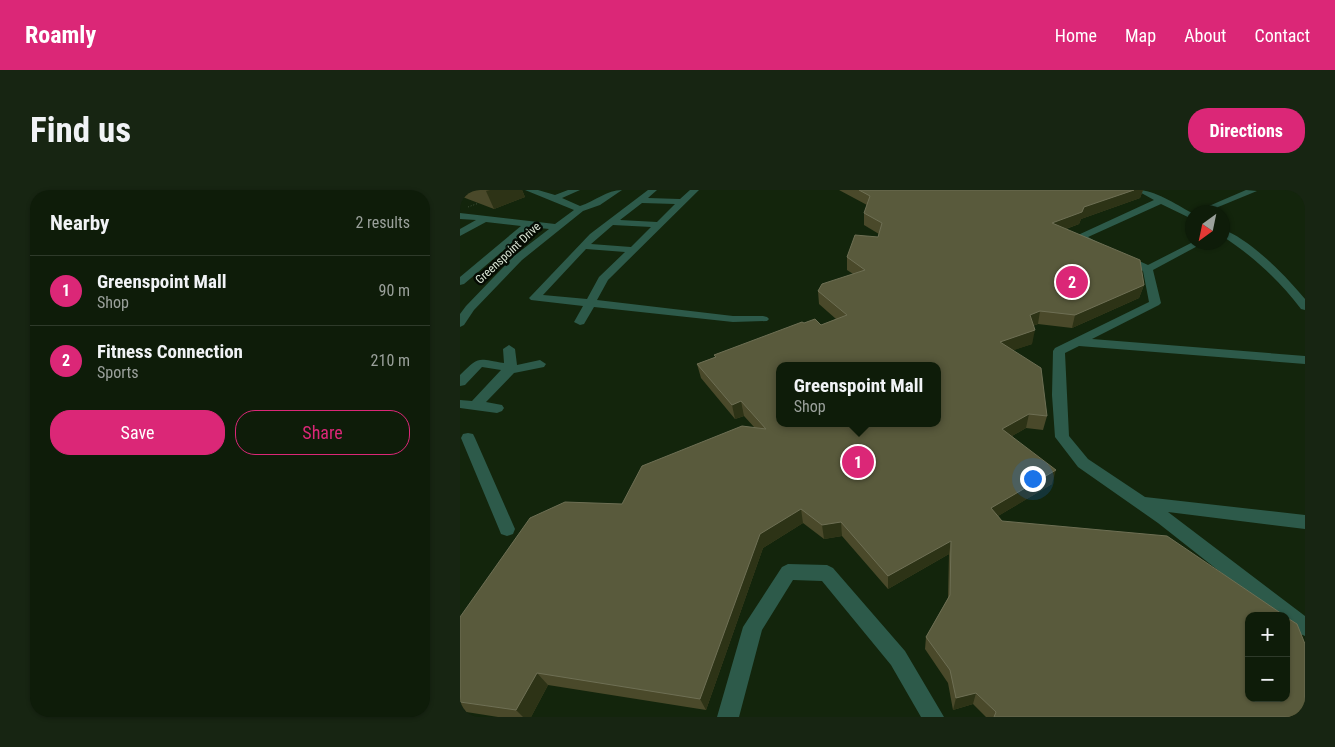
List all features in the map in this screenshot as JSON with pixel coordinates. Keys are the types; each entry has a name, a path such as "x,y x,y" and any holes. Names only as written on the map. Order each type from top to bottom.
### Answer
{"street":[{"path":"529,190 555,198 580,209"},
{"path":"555,198 576,190"},
{"name":"Greenspoint Drive","path":"460,323 470,308 505,270 585,203 605,190"},
{"name":"Greenspoint Drive","path":"580,209 597,203 618,190"},
{"path":"653,190 584,246 535,298 733,319 763,319"},
{"path":"580,322 592,303 603,279 695,190"},
{"path":"1140,190 1185,211"},
{"path":"1219,205 1253,191 1250,190"},
{"path":"640,200 682,202"},
{"path":"1148,269 1082,238 1162,200"},
{"path":"460,216 555,227"},
{"path":"462,233 484,220"},
{"path":"612,222 659,225"},
{"path":"460,282 529,224"},
{"path":"1230,238 1267,263 1290,285 1305,307"},
{"path":"584,246 633,250"},
{"path":"1148,269 1185,250"},
{"path":"460,269 505,270"},
{"path":"1148,269 1155,303 1059,351 1059,395 1062,437 1083,463 1142,502 1305,627"},
{"path":"1078,342 1305,360"},
{"path":"475,406 511,368 509,348"},
{"path":"460,382 479,363 516,369 540,364"},
{"path":"460,404 497,408"},
{"path":"468,438 507,529"},
{"path":"1142,502 1305,522"},
{"path":"728,717 753,627 788,572 827,573 898,658 933,717"}],"building":[{"path":"859,190 1134,190 1084,207 1082,212 1052,223 1140,260 1144,285 1075,315 1040,311 1030,315 1035,330 1000,342 1041,368 1047,416 1029,414 1002,429 1056,470 991,508 1002,521 1167,536 1279,612 1245,612 1245,702 1290,702 1290,620 1297,624 1305,644 1305,717 994,717 996,712 976,693 956,698 950,670 926,637 950,595 951,541 888,576 841,522 822,525 801,509 760,534 700,699 537,673 516,710 460,702 460,617 530,518 565,502 622,504 642,466 742,426 766,429 741,401 732,405 697,364 716,357 714,355 802,322 815,319 821,325 847,315 818,291 822,284 865,270 847,257 855,235 878,237 882,223 864,213 870,196"}],"place":[{"name":"Fitness Connection","path":"1072,282"},
{"name":"Greenspoint Mall","path":"858,462"}]}
